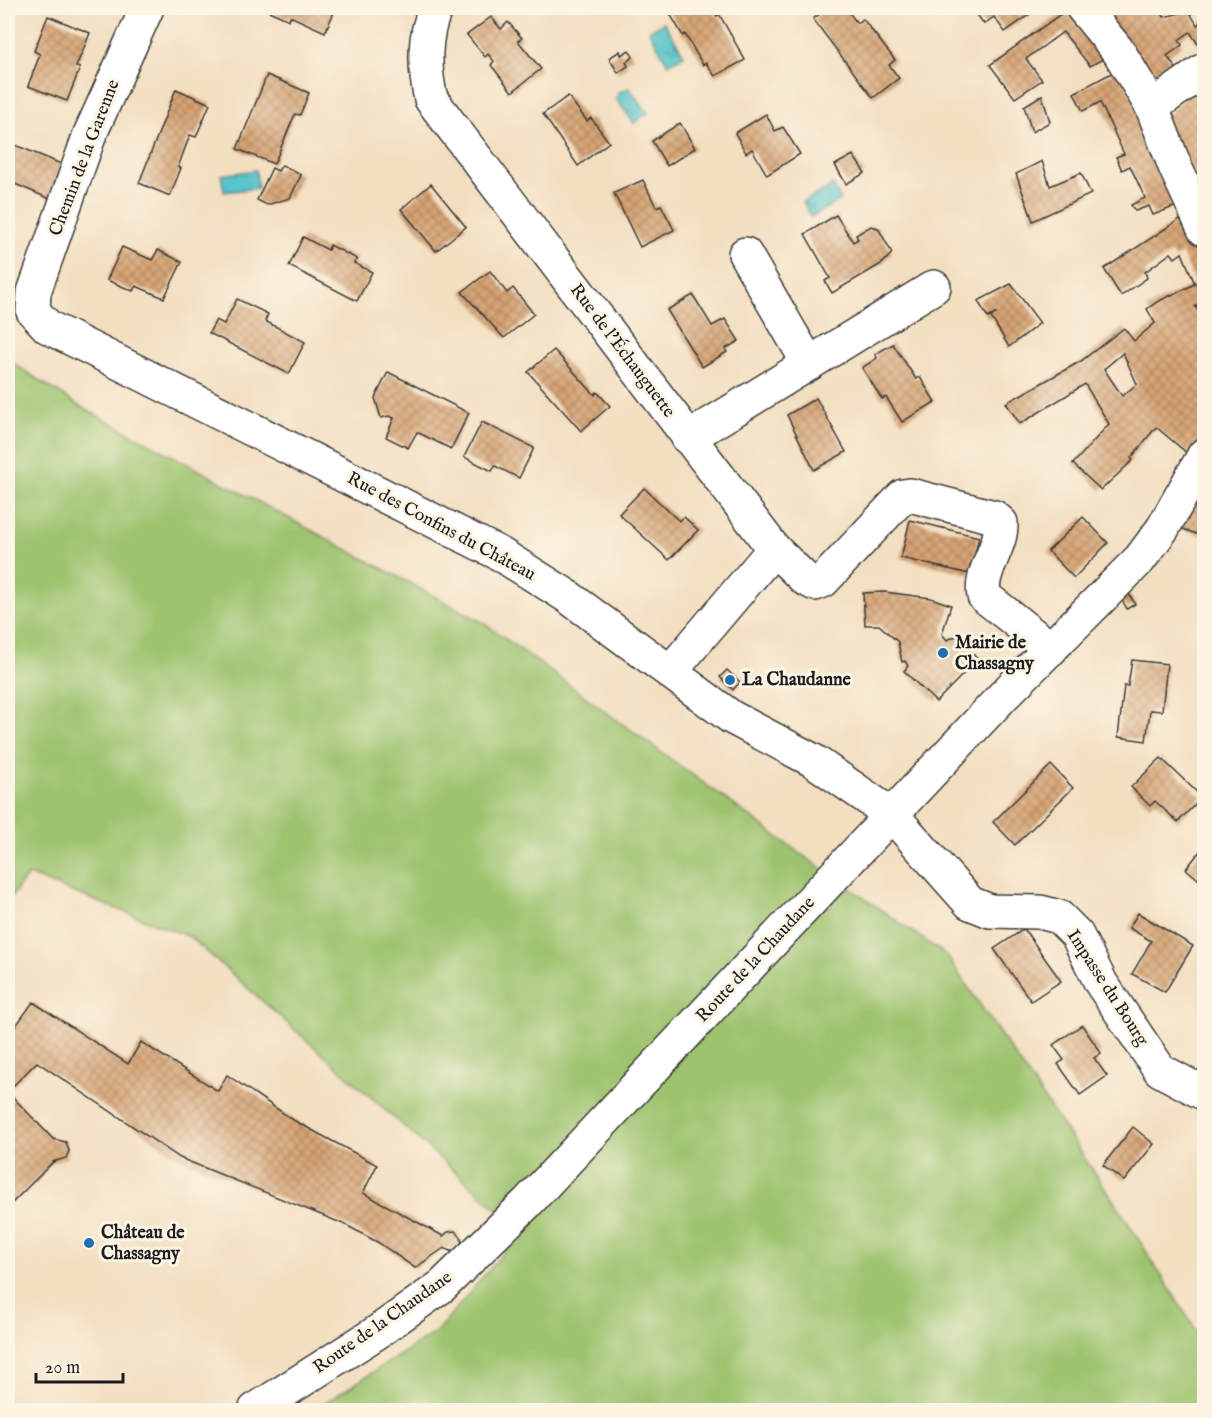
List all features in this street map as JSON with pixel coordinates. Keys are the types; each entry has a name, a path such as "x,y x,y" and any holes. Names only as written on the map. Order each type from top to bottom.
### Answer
{"street":[{"name":"Chemin de la Garenne","path":"33,311 34,292 90,134 147,8"},
{"name":"Rue de l'Échauguette","path":"436,8 430,20 425,72 431,99 774,549 805,579 814,584 823,581 903,496 910,495 994,517 1001,523 1001,532 982,585 984,596 1051,649"},
{"path":"1083,8 1119,52 1152,106 1176,169 1204,229"},
{"path":"1152,106 1204,70"},
{"path":"745,254 809,364"},
{"path":"688,438 933,288"},
{"name":"Rue des Confins du Château","path":"33,311 48,327 500,554 567,596 731,717 814,760 892,814"},
{"name":"Route de la Chaudane","path":"255,1410 376,1333 442,1286 527,1203 892,814 1149,548 1204,455"},
{"path":"671,671 774,549"},
{"name":"Impasse du Bourg","path":"892,814 970,903 990,911 1040,912 1059,917 1077,935 1101,983 1160,1070 1201,1092 1204,1086"}],"green space":[{"path":"8,360 76,404 484,623 801,854 946,955 1120,1210 1204,1343 1204,1410 314,1410 436,1332 522,1231 190,937 28,875 8,901"}],"water":[{"path":"664,22 684,55 668,64 649,31"},
{"path":"629,88 648,113 634,123 616,99 619,92"},
{"path":"256,170 258,188 224,192 221,175"},
{"path":"833,185 841,200 811,217 803,202"}],"building":[{"path":"262,8 336,8 325,32 290,16 289,20"},
{"path":"712,8 717,16 719,14 745,60 715,76 706,63 703,65 685,34 683,36 668,10"},
{"path":"828,8 850,8 847,10 857,23 863,19 895,60 889,65 899,78 873,98 813,19"},
{"path":"982,8 1029,8 1033,12 1005,32 994,17 984,24 975,12"},
{"path":"1069,8 1110,55 1090,66 1063,32 1026,59 1042,80 1015,98 990,65"},
{"path":"1095,8 1160,8 1164,17 1189,11 1197,25 1204,20 1204,53 1190,32 1179,40 1182,45 1167,56 1180,74 1160,84 1138,72"},
{"path":"48,16 90,33 76,67 80,68 67,101 28,86 40,54 34,51"},
{"path":"491,17 501,29 508,22 522,38 518,41 541,69 512,92 491,65 494,61 488,54 485,57 467,35"},
{"path":"629,50 633,57 626,62 628,66 618,73 609,58 620,51 621,55"},
{"path":"1119,69 1184,203 1153,215 1149,206 1135,211 1131,205 1145,198 1130,166 1122,170 1116,157 1124,154 1100,102 1083,111 1074,93"},
{"path":"267,75 309,93 300,115 295,114 274,164 237,149"},
{"path":"176,89 210,104 196,137 190,135 170,196 139,183"},
{"path":"1190,92 1204,104 1199,114 1204,118 1202,149 1204,152 1204,215 1163,121"},
{"path":"1042,95 1050,122 1032,132 1024,106"},
{"path":"568,96 587,121 591,118 609,142 578,166 543,114"},
{"path":"766,114 775,131 783,127 800,154 767,175 752,149 746,153 735,133"},
{"path":"680,123 695,148 667,166 652,141"},
{"path":"8,142 66,166 50,199 8,181"},
{"path":"853,155 865,173 846,184 835,165"},
{"path":"1042,161 1050,186 1081,173 1091,194 1033,221 1016,174"},
{"path":"282,165 301,175 290,198 267,205 257,200 272,168 278,171"},
{"path":"643,180 656,207 661,205 674,230 640,247 614,193"},
{"path":"431,184 466,227 436,251 401,209"},
{"path":"1189,213 1204,244 1204,302 1195,306 1204,321 1204,433 1193,458 1156,427 1131,458 1133,460 1101,490 1073,464 1109,424 1085,384 1020,424 1006,403 1081,361 1124,328 1134,341 1155,323 1147,309 1195,284 1182,253 1175,258 1171,253 1145,272 1147,278 1121,296 1104,269","holes":["1123,353 1137,384 1122,396 1104,369"]},
{"path":"836,215 853,242 858,239 856,235 871,226 878,228 892,253 883,263 832,293 825,281 830,278 805,234"},
{"path":"303,237 328,250 330,245 357,259 354,263 372,272 357,301 289,266"},
{"path":"122,247 152,260 158,250 182,262 164,298 136,286 133,291 107,280"},
{"path":"490,271 507,293 513,288 534,314 504,338 462,292"},
{"path":"1011,284 1040,323 1009,347 991,317 997,313 988,318 978,301"},
{"path":"693,295 712,326 725,319 739,341 725,349 727,352 702,367 667,310"},
{"path":"237,299 268,314 265,321 305,342 289,374 209,333 216,320 224,324"},
{"path":"893,344 916,379 920,377 935,402 902,422 886,397 882,399 862,368 877,358 875,354"},
{"path":"554,350 595,395 597,392 610,406 581,431 528,372"},
{"path":"388,372 469,413 451,449 417,432 408,448 386,437 394,418 389,416 381,418 375,398"},
{"path":"816,398 846,452 814,470 787,415"},
{"path":"482,422 534,448 519,478 495,466 492,471 464,457"},
{"path":"644,488 679,521 684,517 698,530 669,560 619,514"},
{"path":"1190,498 1204,503 1204,537 1175,526"},
{"path":"1083,517 1108,543 1074,578 1048,551"},
{"path":"910,520 979,537 970,574 901,558"},
{"path":"884,592 931,598 951,605 942,634 947,640 956,636 978,659 936,702 904,671 908,666 905,661 902,662 898,642 879,625 865,625 863,593"},
{"path":"1128,592 1135,604 1127,609 1121,598"},
{"path":"1132,660 1167,664 1162,711 1150,710 1146,741 1118,737 1124,686 1128,686"},
{"name":"La Chaudanne","path":"727,670 740,682 733,690 720,677"},
{"path":"1161,758 1202,797 1178,822 1155,801 1150,806 1131,787"},
{"path":"1051,765 1073,788 1015,845 993,822"},
{"path":"1204,846 1204,884 1186,869"},
{"path":"1138,913 1193,946 1165,992 1132,974 1151,941 1129,928"},
{"path":"1024,929 1061,981 1031,1001 994,949"},
{"path":"33,1002 128,1064 141,1042 218,1091 227,1075 295,1121 377,1165 363,1193 443,1236 455,1231 461,1237 462,1245 456,1251 444,1248 415,1268 379,1243 346,1225 180,1158 37,1062 8,1091 8,1037"},
{"path":"1082,1025 1101,1053 1094,1058 1107,1076 1080,1095 1058,1064 1064,1060 1053,1045"},
{"path":"8,1092 53,1139 66,1142 69,1151 66,1158 53,1162 8,1207"},
{"path":"1133,1127 1154,1144 1124,1181 1103,1165"}],"place":[{"name":"Mairie de Chassagny","path":"943,653"},
{"name":"La Chaudanne","path":"730,680"},
{"name":"Château de Chassagny","path":"89,1243"}]}
